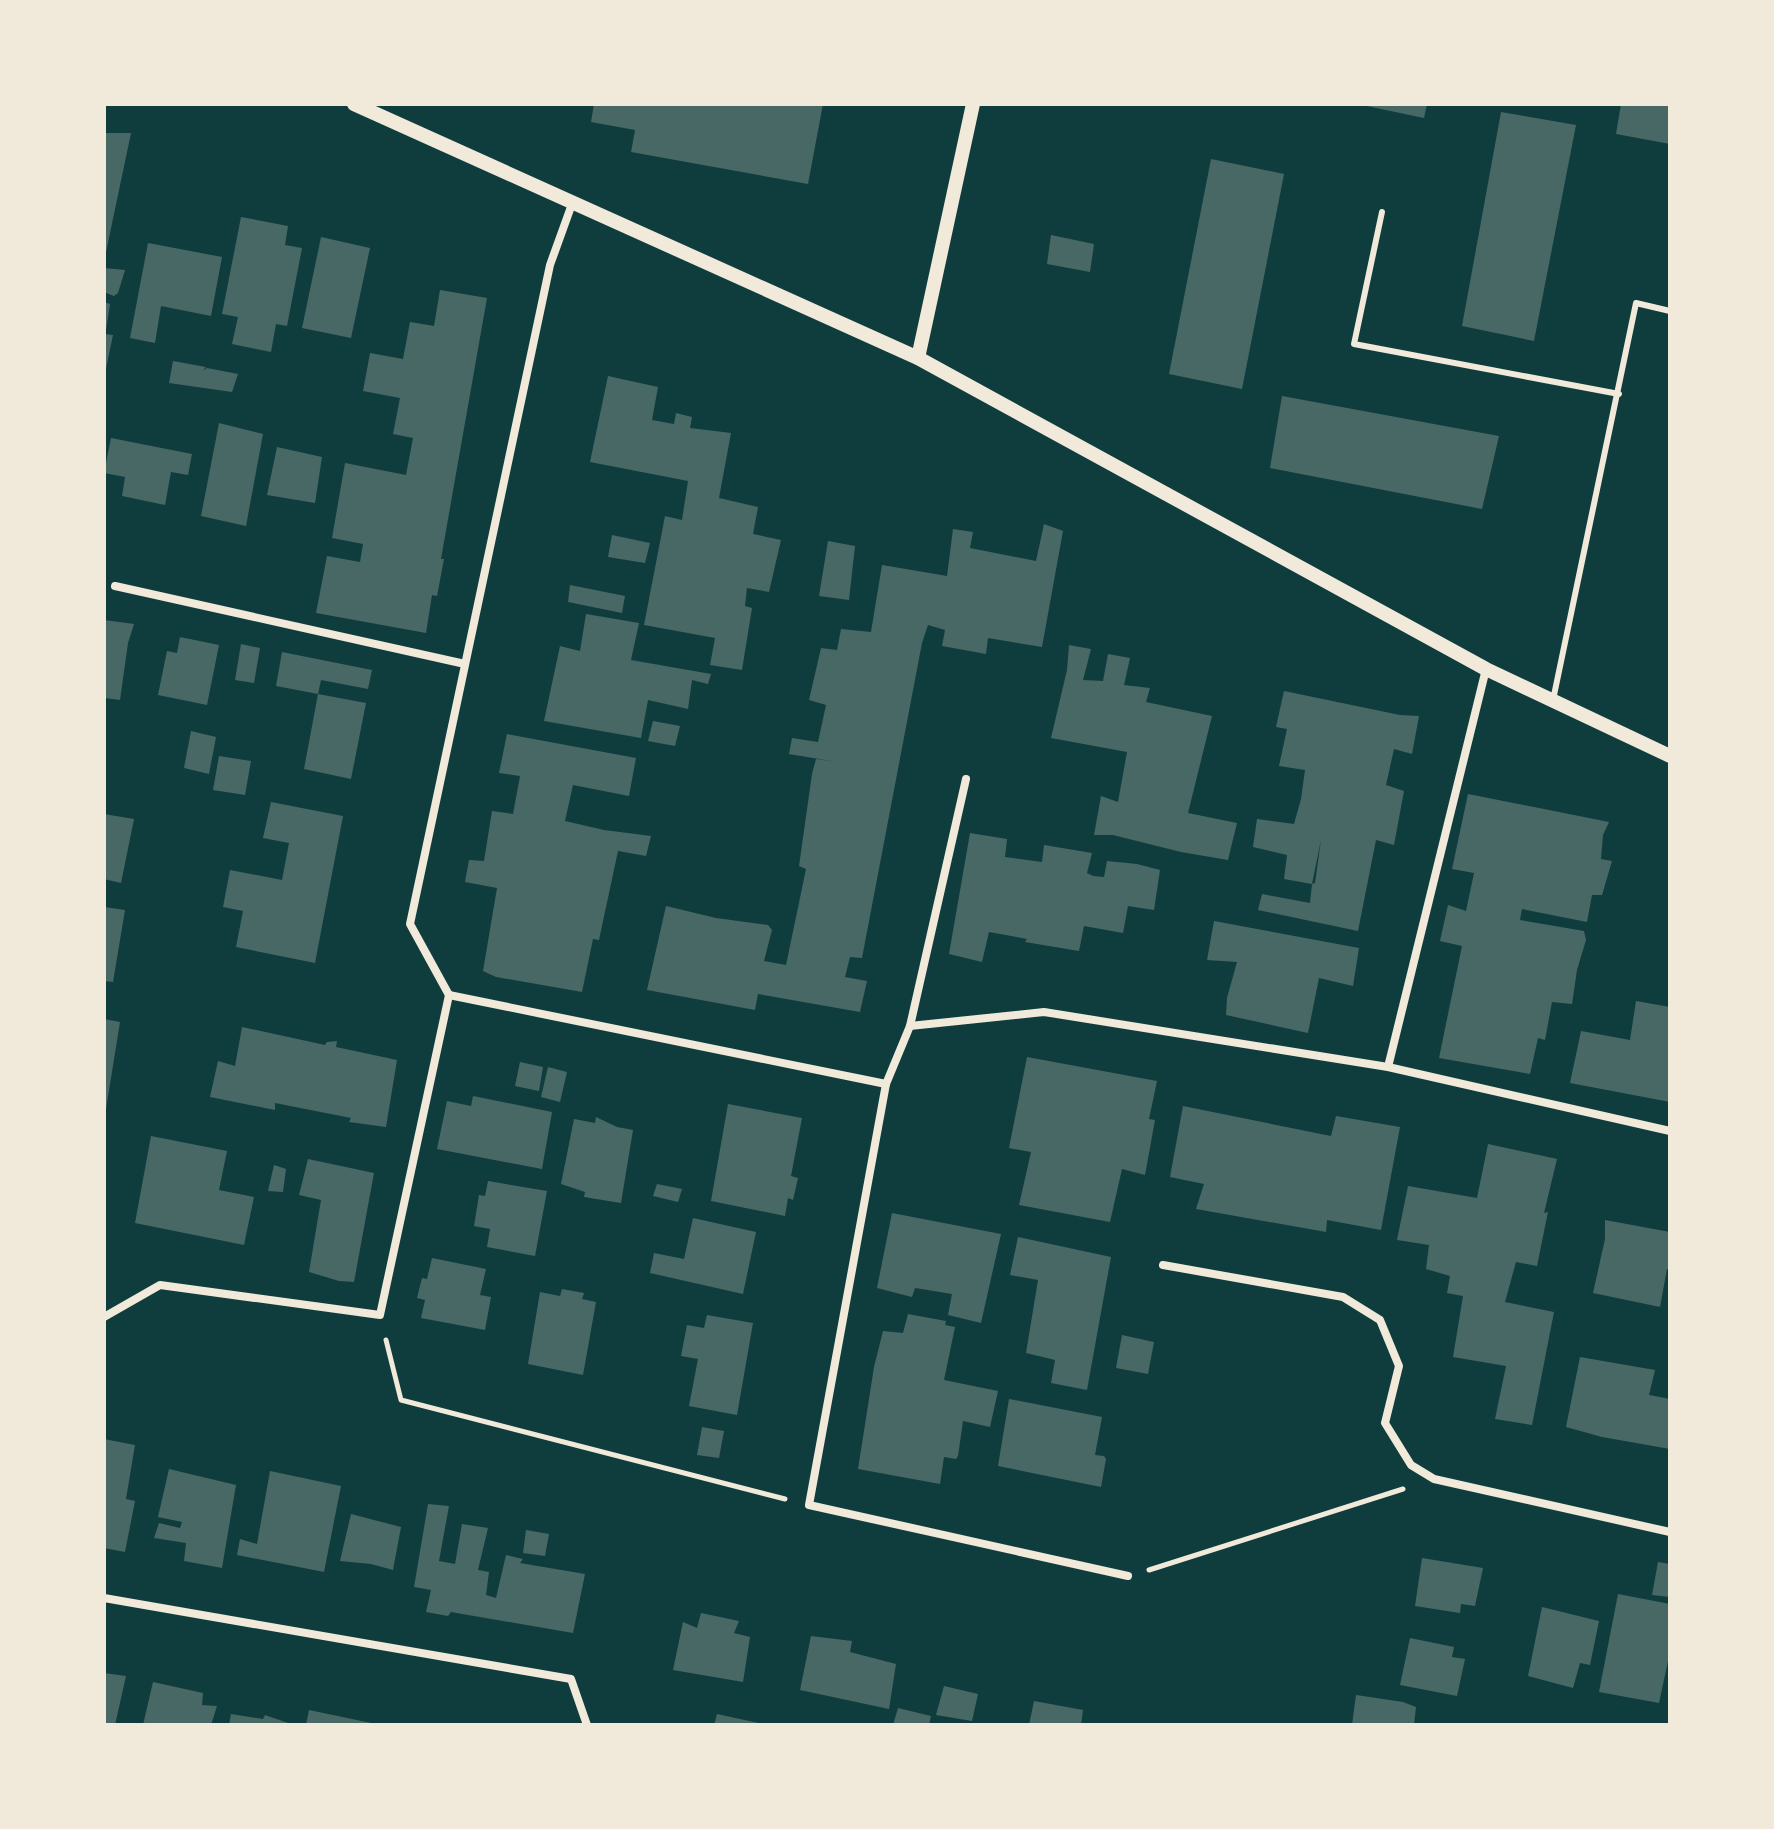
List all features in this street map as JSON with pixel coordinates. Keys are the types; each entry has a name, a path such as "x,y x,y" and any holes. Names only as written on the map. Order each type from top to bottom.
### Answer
{"street":[{"path":"354,104 918,358 1486,669 1670,756"},
{"path":"918,358 973,104"},
{"path":"104,1317 160,1285 380,1315 449,995 410,924 550,265 572,204"},
{"path":"115,586 465,664"},
{"path":"1388,1067 1486,669"},
{"path":"966,779 910,1026 886,1084 809,1505 1128,1576"},
{"path":"449,995 886,1084"},
{"path":"910,1026 1044,1012 1388,1067 1670,1131"},
{"path":"1163,1265 1343,1297 1380,1320 1399,1366 1385,1423 1411,1465 1434,1479 1670,1532"},
{"path":"104,1598 571,1679 587,1725"}],"lane":[{"path":"1382,212 1354,344 1619,394"},
{"path":"1553,702 1636,303 1670,311"}],"path":[{"path":"380,1315 401,1400 809,1505"},
{"path":"1128,1576 1434,1479"}],"building":[{"path":"594,104 823,104 808,184 631,152 635,130 591,122"},
{"path":"1357,104 1427,104 1424,118"},
{"path":"1621,104 1670,104 1670,144 1616,134"},
{"path":"1501,112 1576,125 1534,341 1462,326"},
{"path":"104,133 131,133 105,257 104,256"},
{"path":"1211,159 1284,174 1242,389 1169,374"},
{"path":"241,217 288,226 285,245 302,248 287,326 276,324 271,352 232,344 238,317 222,314"},
{"path":"1051,235 1094,244 1090,272 1047,264"},
{"path":"321,237 370,248 351,338 302,328"},
{"path":"148,243 222,257 211,316 161,306 155,343 130,338"},
{"path":"104,268 125,270 118,293 114,296 104,292"},
{"path":"440,290 487,298 441,559 444,559 437,596 432,595 426,633 316,613 327,556 360,562 363,544 332,538 345,463 406,475 413,438 393,434 400,398 363,391 370,353 403,359 410,322 434,326"},
{"path":"104,302 110,304 106,330 104,330"},
{"path":"104,334 113,335 105,373 104,373"},
{"path":"173,361 206,367 203,371 207,368 238,374 232,392 169,383"},
{"path":"608,376 658,387 652,420 674,424 676,413 692,417 690,428 731,433 719,498 758,507 753,534 781,540 769,592 747,588 745,606 752,608 742,670 710,665 715,638 644,625 665,516 682,520 688,481 590,462"},
{"path":"1282,396 1499,436 1482,509 1270,468"},
{"path":"219,423 263,434 246,526 201,516"},
{"path":"111,438 192,454 188,475 171,472 165,505 122,496 125,477 104,473"},
{"path":"277,447 322,457 315,503 267,495"},
{"path":"1044,524 1063,531 1042,647 988,638 986,654 942,646 945,630 928,625 862,958 850,957 845,977 867,981 860,1012 758,994 755,1010 647,990 666,906 716,918 768,925 772,930 764,961 786,965 806,869 799,866 812,774 816,759 837,762 789,754 792,738 818,742 826,705 809,700 821,648 837,650 841,629 871,632 882,565 947,576 953,529 973,532 970,548 1036,561"},
{"path":"612,535 650,543 645,563 608,557"},
{"path":"828,541 855,546 849,600 819,596"},
{"path":"570,585 625,596 622,613 568,602"},
{"path":"586,614 639,623 631,660 711,674 708,684 692,680 688,709 648,700 641,738 544,721 560,646 580,651"},
{"path":"104,620 134,624 128,643 120,700 104,698"},
{"path":"180,637 219,645 207,705 158,695 167,651 177,653"},
{"path":"241,644 260,648 254,683 235,680"},
{"path":"1069,645 1091,649 1083,680 1103,681 1108,654 1130,658 1124,685 1150,688 1146,702 1212,716 1188,813 1237,823 1228,860 1113,835 1094,835 1101,796 1118,802 1127,752 1051,738 1067,670"},
{"path":"282,652 372,670 368,689 321,680 318,694 276,686"},
{"path":"1284,691 1400,715 1419,716 1412,754 1394,749 1386,785 1404,791 1394,845 1376,840 1358,931 1258,910 1262,894 1310,903 1312,884 1284,879 1287,855 1253,847 1257,819 1294,824 1301,799 1305,770 1279,766 1287,729 1276,727","holes":["1321,840 1315,883 1312,884"]},
{"path":"318,694 366,703 351,779 304,769"},
{"path":"653,721 680,726 675,746 648,741"},
{"path":"191,731 216,737 209,774 184,768"},
{"path":"507,734 636,758 629,796 573,785 565,821 651,836 646,856 618,851 599,940 593,939 582,992 496,977 483,971 497,888 465,882 469,860 484,861 492,811 513,814 520,776 499,773"},
{"path":"219,756 251,761 245,795 213,790"},
{"path":"1468,794 1609,822 1603,835 1601,859 1612,861 1602,895 1592,895 1587,922 1522,909 1520,920 1584,931 1586,940 1572,1004 1552,1002 1545,1040 1538,1038 1530,1074 1439,1058 1462,946 1440,941 1448,905 1466,911 1474,873 1452,869"},
{"path":"271,802 343,816 315,963 236,947 243,911 223,907 230,870 282,880 289,843 263,838"},
{"path":"104,814 134,819 121,883 104,879"},
{"path":"970,833 1007,839 1005,857 1042,862 1044,845 1092,853 1087,873 1093,876 1104,877 1107,861 1160,870 1154,910 1128,906 1123,933 1084,926 1079,951 989,932 982,962 949,954"},
{"path":"104,907 125,910 113,982 104,981"},
{"path":"1214,921 1359,948 1353,986 1319,978 1308,1033 1226,1015 1227,998 1237,962 1207,960"},
{"path":"1636,1001 1670,1007 1670,1102 1570,1083 1581,1031 1630,1040"},
{"path":"104,1019 120,1022 106,1109 104,1109"},
{"path":"242,1027 325,1045 337,1041 336,1047 397,1060 386,1127 349,1122 351,1118 275,1103 275,1110 210,1097 218,1061 235,1066"},
{"path":"1027,1057 1157,1081 1149,1119 1155,1120 1145,1175 1122,1169 1110,1222 1019,1205 1031,1152 1009,1148"},
{"path":"520,1062 543,1067 539,1091 515,1086"},
{"path":"548,1067 567,1072 560,1102 541,1097"},
{"path":"473,1096 552,1112 542,1169 437,1149 447,1101 471,1106"},
{"path":"728,1104 802,1118 791,1176 798,1178 793,1200 788,1198 785,1216 711,1201"},
{"path":"1183,1106 1331,1136 1336,1116 1400,1127 1381,1230 1327,1220 1326,1232 1196,1209 1204,1184 1170,1177"},
{"path":"596,1117 617,1127 633,1130 621,1203 584,1197 585,1192 561,1184 574,1119 595,1123"},
{"path":"151,1136 227,1151 219,1190 254,1197 244,1245 135,1223"},
{"path":"1488,1144 1557,1159 1544,1213 1548,1212 1537,1266 1516,1262 1505,1302 1554,1312 1532,1425 1495,1419 1506,1366 1453,1357 1463,1296 1447,1293 1450,1276 1426,1269 1429,1245 1397,1240 1408,1186 1477,1198"},
{"path":"308,1159 374,1173 354,1282 309,1272 321,1200 299,1195"},
{"path":"274,1165 286,1169 283,1192 268,1191"},
{"path":"488,1181 547,1191 535,1256 487,1247 490,1229 474,1226 479,1195 485,1196"},
{"path":"657,1184 682,1189 678,1202 653,1196"},
{"path":"892,1213 1001,1234 981,1323 948,1315 952,1294 915,1288 912,1297 877,1288"},
{"path":"693,1218 756,1232 743,1294 650,1273 654,1253 684,1259"},
{"path":"1605,1220 1670,1232 1670,1270 1667,1269 1660,1307 1593,1293 1605,1239"},
{"path":"1018,1237 1111,1257 1087,1390 1051,1383 1055,1360 1026,1353 1038,1280 1010,1275"},
{"path":"432,1258 486,1269 480,1295 491,1297 485,1330 421,1318 425,1300 417,1298 422,1278 427,1279"},
{"path":"562,1289 584,1293 582,1299 596,1302 583,1375 528,1364 540,1292 560,1296"},
{"path":"908,1314 946,1321 945,1325 955,1327 944,1380 998,1391 990,1427 963,1421 958,1456 956,1459 944,1457 940,1484 858,1469 874,1367 883,1331 903,1333"},
{"path":"707,1315 753,1323 737,1415 689,1406 698,1359 681,1356 687,1325 704,1328"},
{"path":"1122,1335 1154,1342 1148,1374 1116,1368"},
{"path":"1580,1357 1655,1370 1649,1395 1670,1399 1670,1449 1566,1427"},
{"path":"1009,1399 1102,1417 1095,1455 1106,1459 1101,1487 998,1466"},
{"path":"702,1427 724,1431 719,1458 697,1455"},
{"path":"104,1439 135,1445 126,1499 135,1501 125,1552 104,1548"},
{"path":"169,1469 236,1485 222,1568 184,1561 186,1543 154,1538 159,1523 180,1528 182,1522 158,1517"},
{"path":"270,1471 341,1486 324,1572 237,1555 240,1539 257,1544"},
{"path":"428,1504 449,1506 439,1561 455,1564 462,1524 488,1528 478,1570 489,1572 486,1595 496,1598 506,1555 523,1559 520,1563 585,1574 573,1633 451,1612 448,1616 426,1612 431,1590 414,1587"},
{"path":"351,1514 401,1527 393,1570 340,1561"},
{"path":"526,1530 549,1534 545,1556 523,1553"},
{"path":"1422,1558 1483,1568 1475,1606 1461,1604 1460,1613 1415,1606"},
{"path":"1658,1562 1670,1564 1670,1597 1652,1595"},
{"path":"1618,1594 1670,1604 1670,1652 1659,1703 1599,1692"},
{"path":"1542,1607 1599,1621 1590,1665 1580,1663 1573,1688 1528,1676"},
{"path":"701,1613 739,1621 734,1633 750,1637 743,1682 673,1670 683,1622 697,1628"},
{"path":"811,1636 852,1641 850,1652 896,1664 889,1709 800,1690"},
{"path":"1410,1638 1454,1647 1452,1657 1465,1659 1457,1696 1400,1685"},
{"path":"104,1673 126,1676 115,1725 104,1725"},
{"path":"153,1682 203,1693 202,1705 217,1706 211,1725 143,1725"},
{"path":"944,1686 978,1694 972,1721 936,1715"},
{"path":"1356,1695 1416,1707 1414,1725 1352,1725"},
{"path":"1034,1701 1083,1710 1081,1725 1029,1725"},
{"path":"898,1708 931,1716 929,1725 893,1725"},
{"path":"309,1710 376,1724 306,1725"},
{"path":"231,1714 263,1719 265,1715 294,1725 229,1725"},
{"path":"717,1714 763,1724 763,1725 714,1725"}]}
